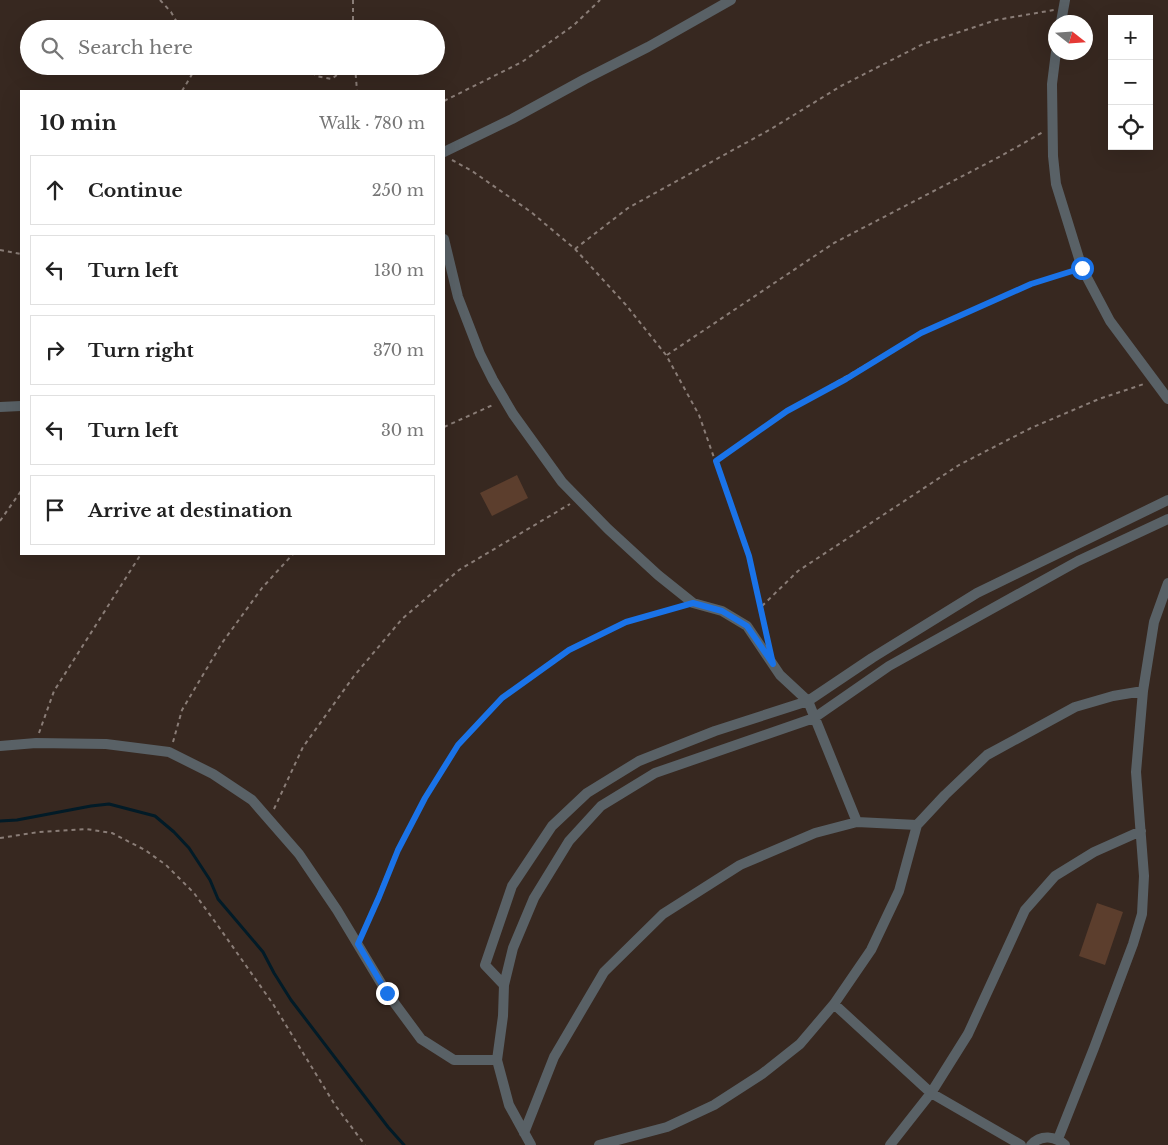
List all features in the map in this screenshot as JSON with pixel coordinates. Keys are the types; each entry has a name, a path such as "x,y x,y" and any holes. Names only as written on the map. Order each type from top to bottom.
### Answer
{"street":[{"path":"447,156 732,0"},
{"path":"1055,60 1052,84 1052,127 1056,184 1082,268 1110,321 1168,400"},
{"path":"445,243 458,297 480,354 512,414 562,482 608,529 658,575 693,603 722,611 747,626 780,675 808,701 857,822"},
{"path":"0,407 20,406"},
{"path":"504,985 485,964 512,886 552,826 587,793 639,761 715,731 808,701 872,658 977,593 1168,500"},
{"path":"531,1145 509,1104 497,1060 503,1016 504,985 513,948 534,898 569,841 601,806 655,773 814,718 889,666 1078,561 1168,519"},
{"path":"1031,1145 1041,1138 1049,1137 1061,1142 1133,944 1142,914 1144,876 1136,772 1142,692 1154,622 1168,583"},
{"path":"599,1145 667,1127 714,1105 762,1074 800,1044 834,1004 871,950 899,891 917,825 945,795 987,755 1075,707 1113,696 1142,692"},
{"path":"0,746 36,743 106,744 170,752 213,774 252,800 299,854 337,910 387,993 421,1039 454,1060 497,1060"},
{"path":"524,1133 554,1057 604,972 663,914 740,865 815,833 857,822 917,825"},
{"path":"890,1145 931,1093 968,1034 1025,910 1055,876 1094,852 1140,831"},
{"path":"834,1004 931,1093 1021,1145"}],"path":[{"path":"160,0 176,20"},
{"path":"353,0 353,20"},
{"path":"445,100 522,62 574,25 600,0"},
{"path":"575,250 628,208 771,129 841,86 923,44 996,20 1064,4"},
{"path":"183,90 192,75"},
{"path":"315,75 332,79 337,75"},
{"path":"356,75 357,90"},
{"path":"666,355 834,243 1001,156 1052,127"},
{"path":"447,156 531,212 575,250 626,305 666,355 700,415 749,556 769,645"},
{"path":"0,250 20,254"},
{"path":"716,461 787,411 846,379 921,333 1031,284 1082,268"},
{"path":"761,606 798,571 959,465 1048,420 1099,399 1154,381"},
{"path":"445,427 504,400"},
{"path":"0,521 20,492"},
{"path":"269,820 303,747 354,676 402,619 460,570 578,499"},
{"path":"36,743 54,691 140,555"},
{"path":"170,752 182,710 222,643 262,588 292,555"},
{"path":"358,944 398,850 425,798 458,745 502,698 569,650 626,622 693,603"},
{"path":"0,838 39,832 86,829 112,833 144,850 166,865 194,893 222,930 273,1004 335,1105 365,1145"}],"building":[{"path":"517,475 528,498 492,516 480,493"},
{"path":"1097,903 1123,912 1105,965 1079,956"}],"waterway":[{"path":"0,821 17,820 109,804 155,816 189,848 210,880 218,899 263,952 291,1000 388,1127 404,1145"}],"route":[{"path":"387,993 358,944 398,850 425,798 458,745 502,698 569,650 626,622 693,603 722,611 747,626 773,664 749,556 716,461 787,411 846,379 921,333 1031,284 1082,268"}]}
